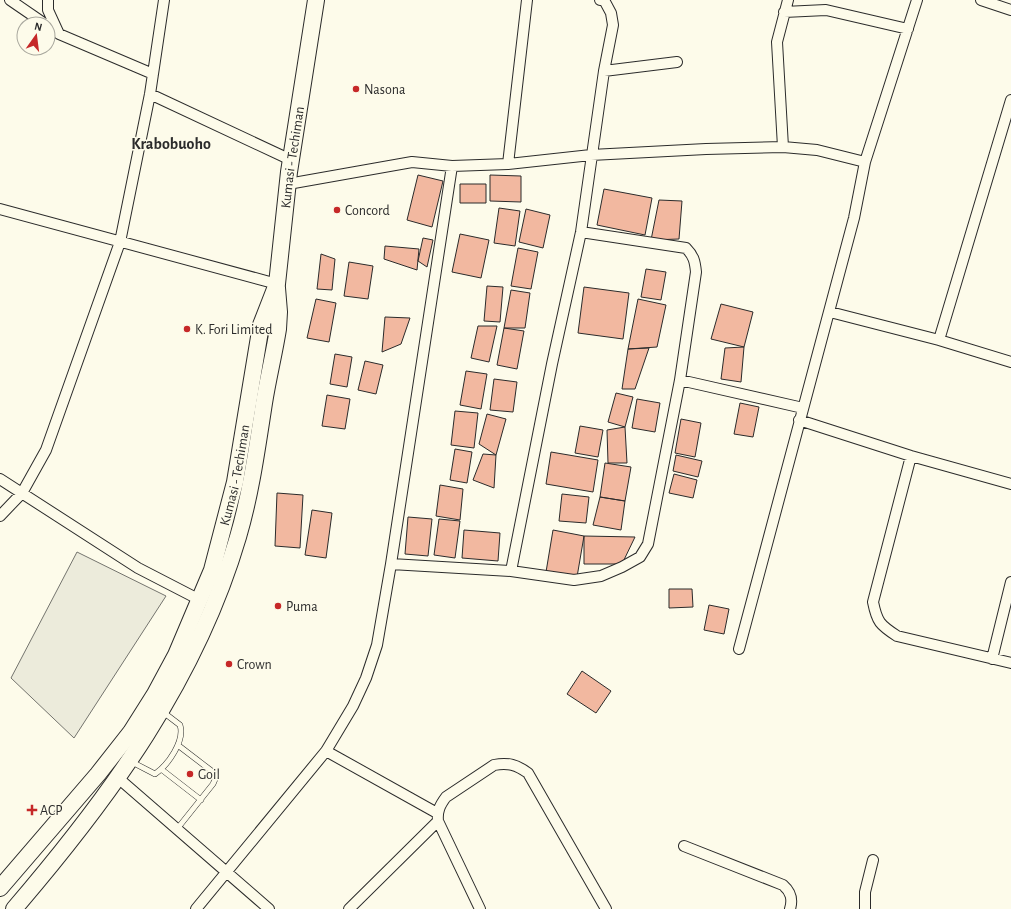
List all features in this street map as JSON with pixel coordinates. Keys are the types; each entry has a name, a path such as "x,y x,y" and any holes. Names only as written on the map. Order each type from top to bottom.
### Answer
{"highway":[{"name":"Kumasi - Techiman","path":"0,888 93,780 130,732 155,694 176,655 212,570 224,532 244,436 261,325 277,284 291,160 316,0"},
{"path":"14,909 54,862 129,760 162,711 183,675 205,628 223,582 247,503 278,329 279,312 277,284"}],"street":[{"path":"10,0 33,16"},
{"path":"48,0 48,10 59,34"},
{"path":"0,516 22,493 46,450 120,242 150,94 164,0"},
{"path":"508,164 527,0"},
{"path":"511,571 552,364 581,232 604,70 613,24 611,12 604,0 600,0"},
{"path":"783,147 777,42 788,0"},
{"path":"739,649 830,312 854,218 866,162 917,0"},
{"path":"981,0 1011,10"},
{"path":"784,12 826,10 908,29"},
{"path":"56,32 153,74"},
{"path":"604,70 677,62"},
{"path":"150,94 291,160"},
{"path":"939,340 1011,100"},
{"path":"288,184 412,162 452,166 508,164 591,155 783,147 817,150 866,162"},
{"path":"196,909 326,751 353,706 366,678 377,645 392,564 452,166"},
{"path":"0,209 277,284"},
{"path":"392,564 511,571 574,580 600,576 640,557 648,544 680,380 696,272 692,254 686,248 581,232"},
{"path":"830,312 939,340 1011,362"},
{"path":"680,380 803,408"},
{"path":"800,420 911,456 1011,484"},
{"path":"911,456 873,602 875,614 881,626 897,636 1011,663"},
{"path":"0,479 138,568 200,600"},
{"path":"992,659 1011,582"},
{"path":"326,751 437,817 480,909"},
{"path":"349,909 437,817 446,797 494,765 507,763 521,768 528,773 606,909"},
{"path":"117,777 268,909"},
{"path":"684,846 783,885 789,891 791,897 790,909"},
{"path":"865,909 865,892 873,860"}],"lane":[{"path":"129,760 153,774 161,769 179,746 181,735 180,725 162,711"},
{"path":"178,829 213,784 215,774 179,746"},
{"path":"161,769 201,800"}],"shaded area":[{"path":"77,552 166,596 74,738 11,678"}],"building":[{"path":"418,175 443,181 432,227 407,220"},
{"path":"490,175 521,176 521,202 490,201"},
{"path":"460,184 486,184 486,203 460,203"},
{"path":"604,189 652,198 645,235 597,225"},
{"path":"659,200 682,201 679,239 651,240"},
{"path":"499,208 520,211 515,246 494,243"},
{"path":"526,209 550,215 543,248 519,242"},
{"path":"460,234 489,240 481,278 452,272"},
{"path":"423,238 433,240 427,267 418,261"},
{"path":"385,246 419,249 417,270 384,259"},
{"path":"518,248 538,252 531,289 511,286"},
{"path":"321,254 335,259 332,290 317,289"},
{"path":"349,262 373,266 368,299 344,296"},
{"path":"646,269 666,272 661,300 641,297"},
{"path":"487,286 503,287 500,322 484,321"},
{"path":"584,287 629,293 623,339 578,333"},
{"path":"511,290 530,293 525,328 504,328"},
{"path":"316,299 336,303 329,342 307,338"},
{"path":"638,299 666,305 657,347 628,349"},
{"path":"721,304 753,312 744,347 711,339"},
{"path":"385,317 410,318 401,344 382,352"},
{"path":"478,326 497,326 489,362 471,358"},
{"path":"504,328 524,331 517,369 497,365"},
{"path":"744,347 741,382 721,379 725,348"},
{"path":"649,348 635,389 622,389 628,349"},
{"path":"335,354 352,357 347,387 330,384"},
{"path":"365,361 383,365 376,394 358,390"},
{"path":"466,371 487,374 481,409 460,405"},
{"path":"494,379 517,382 513,412 490,410"},
{"path":"616,393 633,397 625,427 608,422"},
{"path":"327,395 350,399 345,429 322,426"},
{"path":"637,399 660,403 655,432 632,428"},
{"path":"740,403 759,407 753,437 734,434"},
{"path":"455,411 478,413 474,448 451,445"},
{"path":"487,414 506,419 496,455 479,444"},
{"path":"681,419 701,423 695,457 675,453"},
{"path":"580,426 603,430 598,457 575,453"},
{"path":"625,427 627,463 608,463 607,430"},
{"path":"455,449 472,452 467,483 450,480"},
{"path":"551,452 598,460 593,492 546,484"},
{"path":"483,454 496,455 494,488 473,480"},
{"path":"676,455 702,461 698,477 673,471"},
{"path":"605,463 631,467 625,501 600,497"},
{"path":"674,474 697,480 693,498 669,493"},
{"path":"440,485 463,489 460,520 436,516"},
{"path":"277,493 303,495 300,548 275,546"},
{"path":"562,494 589,497 586,523 559,521"},
{"path":"600,497 625,501 621,530 593,525"},
{"path":"312,510 332,513 326,558 305,555"},
{"path":"408,517 432,519 428,556 405,554"},
{"path":"439,519 460,521 455,558 434,555"},
{"path":"464,530 500,533 498,561 462,558"},
{"path":"553,530 584,536 577,577 546,572"},
{"path":"584,536 635,537 622,564 584,564"},
{"path":"669,589 692,589 693,607 669,608"},
{"path":"709,605 729,609 724,634 704,630"},
{"path":"582,671 611,691 596,713 567,694"}],"place":[{"name":"Nasona","path":"356,89"},
{"name":"Concord","path":"337,210"},
{"name":"K. Fori Limited","path":"187,329"},
{"name":"Puma","path":"278,606"},
{"name":"Crown","path":"229,664"},
{"name":"Goil","path":"190,774"},
{"name":"ACP","path":"32,810"}],"district":[{"name":"Krabobuoho","path":"171,143"}]}
